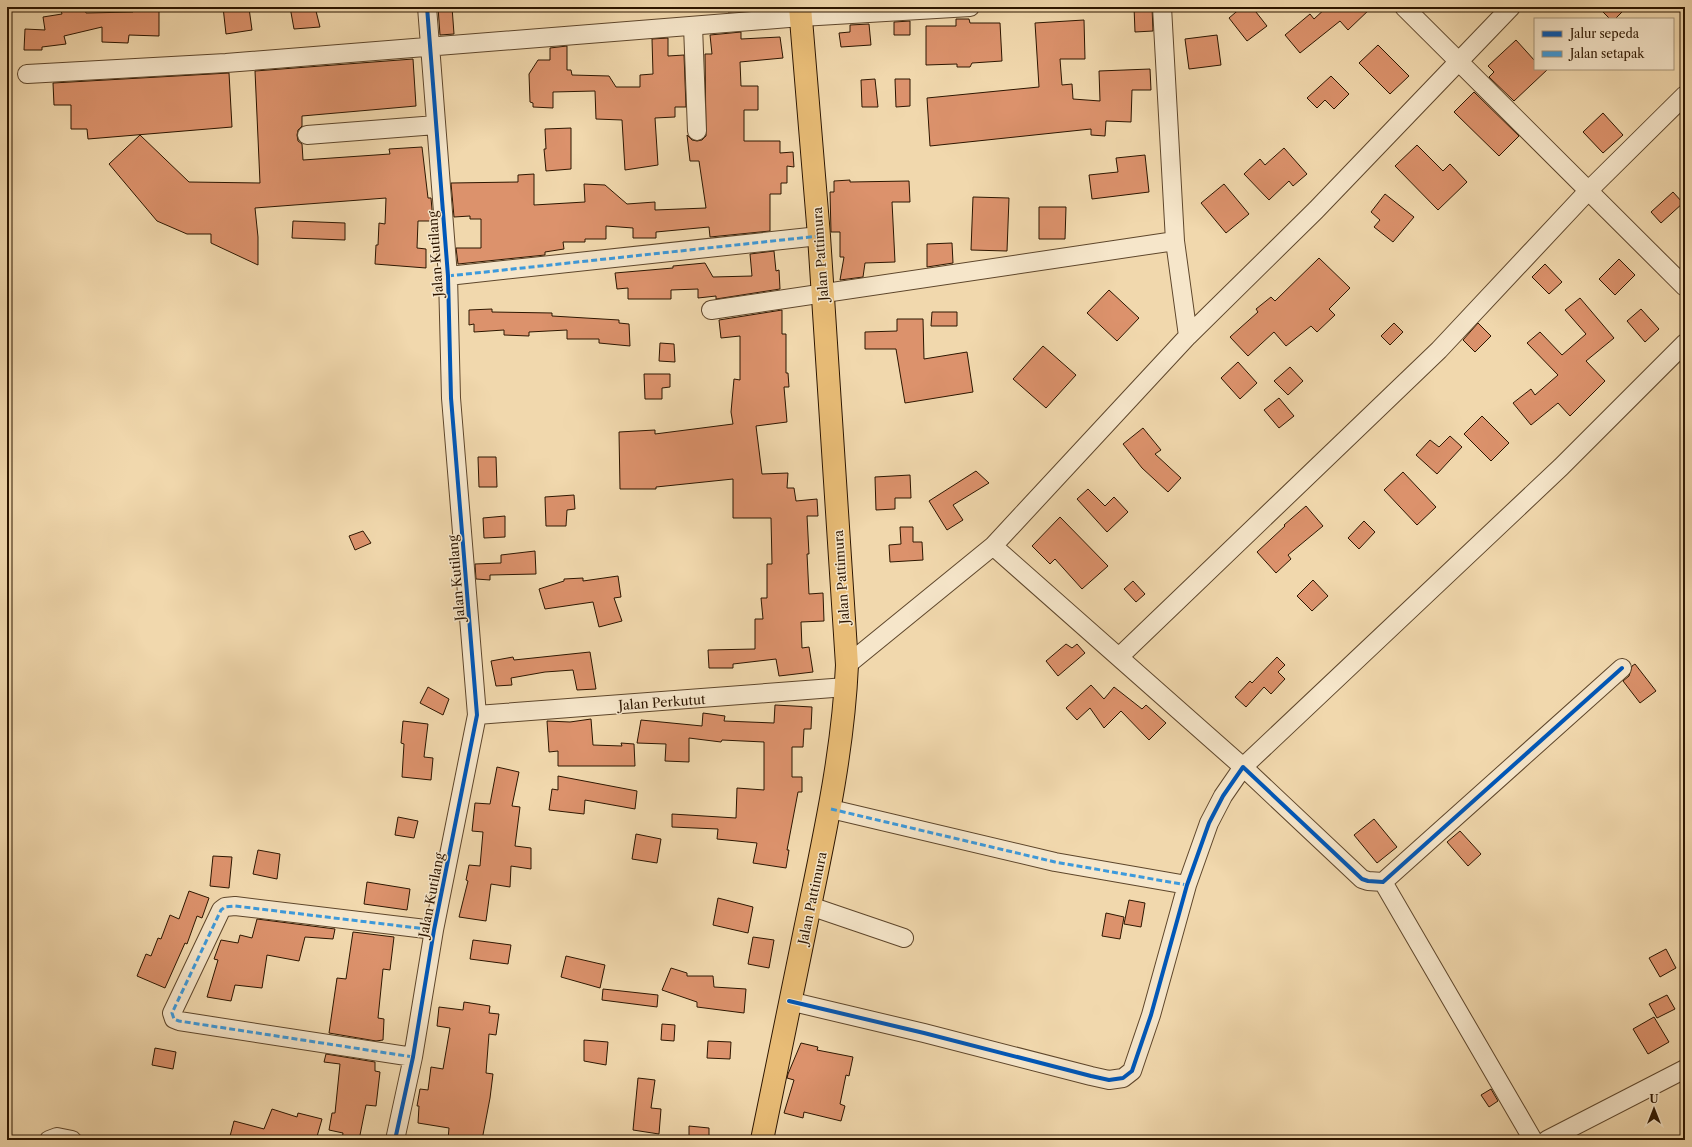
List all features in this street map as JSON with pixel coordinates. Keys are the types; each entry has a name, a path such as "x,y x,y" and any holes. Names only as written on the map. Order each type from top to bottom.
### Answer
{"main road":[{"name":"Jalan Pattimura","path":"762,1140 789,1001 831,809 843,724 847,665 819,236 800,12"}],"street":[{"name":"Jalan Kutilang","path":"395,1140 413,1057 434,930 478,715 451,398 448,276 427,7"},
{"path":"27,74 226,63 430,48 693,26 800,12 970,7"},
{"path":"1162,7 1175,241 1188,336"},
{"path":"1404,7 1459,60 1685,287"},
{"path":"847,665 993,546 1188,336 1316,210 1511,7"},
{"path":"693,26 697,130"},
{"path":"1119,657 1439,350 1589,190 1685,95"},
{"path":"307,135 436,125"},
{"path":"448,276 819,236"},
{"path":"711,310 1175,241"},
{"path":"789,1001 924,1033 1109,1080 1123,1078 1132,1071 1151,1015 1187,885 1209,823 1223,796 1243,767 1561,467 1685,344"},
{"path":"993,546 1243,767 1362,879 1368,881 1383,882 1622,668"},
{"name":"Jalan Perkutut","path":"478,715 846,687"},
{"path":"831,809 1055,862 1187,885"},
{"path":"1383,882 1533,1140"},
{"path":"413,1057 179,1021 174,1019 172,1013 221,910 225,907 235,906 434,930"},
{"path":"810,906 904,938"},
{"path":"1547,1140 1685,1069"},
{"path":"49,1140 57,1137 72,1140"}],"building":[{"path":"60,7 84,7 86,13 133,12 133,9 159,9 159,36 129,35 128,43 102,42 102,27 64,36 66,44 42,47 42,50 24,50 25,29 45,30 43,17 62,14"},
{"path":"223,7 249,8 252,30 226,34"},
{"path":"290,7 315,7 320,27 294,29"},
{"path":"438,7 452,7 454,34 440,35"},
{"path":"728,7 741,7 741,11 728,12"},
{"path":"1134,7 1152,7 1153,31 1135,32"},
{"path":"1242,7 1252,7 1267,26 1247,41 1229,18"},
{"path":"1327,7 1372,7 1348,30 1340,21 1300,53 1285,35 1310,14 1314,19"},
{"path":"1598,7 1627,7 1616,18 1609,18"},
{"path":"956,19 969,19 970,23 1000,23 1002,61 972,63 970,67 957,67 957,64 926,65 926,26 956,26"},
{"path":"1084,20 1085,59 1060,59 1062,85 1072,84 1073,99 1100,101 1099,71 1150,69 1151,90 1132,90 1131,122 1106,121 1105,136 1091,135 1091,129 930,146 927,98 1039,87 1035,23"},
{"path":"910,21 910,35 894,35 894,22"},
{"path":"869,24 871,45 841,47 839,33 850,32 850,25"},
{"path":"741,32 741,39 780,37 783,58 740,62 741,86 758,86 758,110 744,110 744,141 780,141 780,153 793,152 794,167 787,166 787,183 781,183 781,194 770,194 770,231 710,237 709,227 656,232 656,238 633,238 633,228 606,226 606,239 585,239 585,242 563,242 564,249 545,252 545,255 458,264 456,248 481,248 481,219 470,219 470,216 454,217 451,183 518,182 518,175 534,174 534,205 585,202 584,184 605,185 627,204 655,202 655,210 706,208 699,161 690,161 687,135 692,140 697,141 702,140 706,136 705,54 712,54 710,35"},
{"path":"1217,35 1221,65 1189,69 1185,39"},
{"path":"668,38 668,56 684,55 686,107 675,107 675,117 655,118 658,165 625,170 622,120 596,119 595,91 553,92 553,108 533,107 533,103 530,102 529,74 538,60 550,60 550,48 567,46 567,70 571,70 572,75 609,76 616,87 640,87 640,75 653,74 652,39"},
{"path":"1516,40 1534,60 1534,70 1547,70 1514,101 1489,77 1494,72 1488,66"},
{"path":"1378,45 1409,76 1390,94 1359,63"},
{"path":"413,59 416,106 302,116 302,126 298,130 297,135 298,141 302,144 303,160 390,154 389,149 422,147 428,198 431,198 433,221 418,221 417,248 426,249 426,268 375,264 379,223 385,224 386,198 255,208 258,237 258,265 211,243 211,234 187,234 157,221 109,164 140,135 189,182 260,183 255,71"},
{"path":"229,73 232,127 88,139 87,129 71,129 71,105 54,105 53,83"},
{"path":"1331,76 1349,94 1334,109 1325,100 1317,108 1307,98"},
{"path":"875,79 878,107 862,107 861,80"},
{"path":"895,79 910,79 910,106 896,107"},
{"path":"1474,92 1519,136 1499,156 1454,112"},
{"path":"1603,113 1623,135 1603,153 1583,132"},
{"path":"571,128 571,169 546,171 544,149 546,149 545,129"},
{"path":"1417,145 1443,171 1450,164 1467,182 1438,210 1395,166"},
{"path":"1284,148 1307,174 1293,186 1289,181 1269,200 1244,174 1260,159 1265,165"},
{"path":"1145,155 1149,192 1092,199 1089,175 1118,172 1116,158"},
{"path":"850,180 850,182 909,181 910,202 892,202 895,262 865,263 863,277 840,280 844,257 840,257 840,232 831,232 830,192 834,192 834,181"},
{"path":"1224,184 1249,214 1226,233 1201,203"},
{"path":"1673,192 1683,203 1661,223 1651,212"},
{"path":"1385,194 1414,217 1393,242 1374,227 1380,220 1371,212"},
{"path":"973,197 1009,198 1007,251 971,250"},
{"path":"1039,207 1066,207 1065,239 1039,239"},
{"path":"293,221 345,223 345,240 292,238"},
{"path":"952,243 953,263 927,267 927,244"},
{"path":"774,251 776,271 779,270 780,289 716,299 716,296 698,298 698,289 671,290 671,299 628,299 628,288 617,289 615,273 673,268 673,266 705,263 713,277 752,276 750,254"},
{"path":"1319,258 1350,288 1329,309 1335,315 1317,332 1311,326 1286,346 1274,332 1248,356 1230,337 1258,312 1256,309 1271,297 1275,301"},
{"path":"1619,259 1635,275 1615,295 1599,279"},
{"path":"1545,264 1562,282 1549,294 1532,277"},
{"path":"1109,290 1139,318 1117,341 1087,313"},
{"path":"1580,298 1614,338 1586,361 1605,381 1570,416 1558,403 1531,425 1513,403 1531,389 1535,395 1558,375 1527,343 1540,332 1562,355 1586,334 1565,310"},
{"path":"492,309 492,312 552,313 552,316 619,320 619,323 629,324 630,346 599,343 599,339 567,339 567,330 529,332 529,336 504,335 504,330 474,332 474,324 469,325 469,310"},
{"path":"1641,309 1659,329 1645,342 1627,321"},
{"path":"782,310 782,334 786,334 786,373 788,373 789,387 784,387 787,422 756,426 762,474 788,473 787,488 794,488 796,501 817,499 818,516 807,516 809,594 823,593 824,621 801,622 802,648 809,647 813,672 779,676 776,659 733,664 733,668 709,668 708,650 755,649 755,619 763,619 761,598 767,598 767,564 772,564 771,518 733,518 733,479 656,487 656,489 620,489 619,432 655,430 655,434 733,424 731,412 734,379 740,380 740,336 721,338 719,320"},
{"path":"932,312 957,312 957,326 931,326"},
{"path":"897,319 923,319 924,359 967,352 973,392 905,403 896,349 865,349 865,332 897,331"},
{"path":"1394,323 1403,332 1390,345 1381,336"},
{"path":"1478,323 1491,336 1475,352 1463,340"},
{"path":"660,343 674,344 675,362 659,361"},
{"path":"1043,346 1076,375 1046,408 1013,379"},
{"path":"1238,362 1257,383 1240,399 1221,378"},
{"path":"1290,367 1303,381 1288,395 1274,381"},
{"path":"644,374 670,374 670,387 662,388 662,399 645,399"},
{"path":"1279,398 1294,416 1279,428 1264,410"},
{"path":"1482,416 1509,443 1491,461 1464,434"},
{"path":"1143,428 1161,450 1155,454 1181,478 1168,492 1142,468 1123,444"},
{"path":"1450,436 1462,447 1437,474 1416,455 1430,440 1439,447"},
{"path":"478,457 496,457 497,487 479,487"},
{"path":"976,471 989,483 953,505 963,520 947,530 929,501"},
{"path":"1403,472 1436,507 1417,525 1384,490"},
{"path":"910,475 911,498 895,498 895,509 876,510 875,477"},
{"path":"1088,489 1105,506 1114,497 1128,512 1107,532 1077,499"},
{"path":"574,495 575,509 567,510 566,526 546,526 545,497"},
{"path":"1306,506 1323,526 1288,555 1291,559 1276,573 1257,552 1285,526 1284,525"},
{"path":"505,516 505,537 484,538 483,518"},
{"path":"1060,517 1108,566 1082,589 1055,559 1050,564 1032,546"},
{"path":"1364,521 1375,532 1359,549 1348,538"},
{"path":"900,527 913,527 913,542 922,542 923,560 890,562 889,545 901,544"},
{"path":"363,531 371,543 355,550 349,536"},
{"path":"535,551 536,574 490,575 490,580 476,579 475,564 501,563 501,555"},
{"path":"618,576 621,597 614,598 622,621 599,627 593,602 545,609 539,589 564,581 564,579 583,578 583,581"},
{"path":"1313,580 1328,596 1312,611 1297,596"},
{"path":"1133,581 1145,594 1136,602 1124,589"},
{"path":"1066,644 1072,648 1077,644 1085,653 1058,676 1046,661"},
{"path":"590,652 596,689 577,690 573,670 545,672 511,678 512,685 496,686 491,661 513,657 514,660"},
{"path":"1277,657 1285,665 1278,672 1285,679 1271,694 1264,687 1246,707 1235,697 1250,681 1252,683"},
{"path":"1635,664 1656,691 1640,703 1623,681 1629,676 1632,666"},
{"path":"1091,685 1104,699 1114,687 1142,709 1146,705 1166,723 1149,740 1121,711 1104,728 1090,708 1077,720 1066,708"},
{"path":"428,687 449,699 443,715 420,703"},
{"path":"775,705 812,707 811,729 804,729 803,747 792,747 792,777 802,777 802,792 798,792 787,850 789,850 786,868 753,863 757,843 717,839 718,829 672,827 672,814 736,818 737,788 764,790 764,742 722,740 721,742 689,738 689,762 665,761 666,744 637,743 641,720 702,726 703,713 725,716 724,721 774,723"},
{"path":"591,719 593,745 622,746 621,743 634,744 635,766 558,766 558,751 549,752 547,721 570,722"},
{"path":"403,721 428,724 424,757 433,758 431,780 402,777 404,744 401,743"},
{"path":"497,767 519,772 512,806 520,807 515,846 531,848 531,869 511,866 510,887 491,884 486,921 459,917 468,881 466,880 469,865 480,866 483,832 472,831 475,803 490,804"},
{"path":"558,776 637,791 635,809 585,800 584,814 549,810 552,789 558,790"},
{"path":"398,817 418,821 414,838 395,835"},
{"path":"1374,819 1397,847 1377,863 1354,835"},
{"path":"1460,831 1481,854 1468,866 1447,842"},
{"path":"636,834 661,839 657,863 632,859"},
{"path":"258,850 280,854 277,879 253,874"},
{"path":"213,856 232,857 229,888 210,886"},
{"path":"367,882 410,889 407,910 364,904"},
{"path":"189,891 209,898 202,918 197,916 187,944 185,943 165,988 137,976 146,954 151,956 158,938 161,939 170,915 179,919"},
{"path":"718,898 753,907 748,933 713,925"},
{"path":"1129,900 1145,903 1141,927 1124,924"},
{"path":"1106,913 1124,917 1120,939 1102,936"},
{"path":"257,919 335,929 333,939 305,937 299,961 267,955 262,988 235,985 231,1001 207,997 218,960 214,959 221,940 238,943 240,935 252,938"},
{"path":"353,932 394,937 390,970 383,969 378,1018 384,1019 383,1040 376,1041 329,1033 337,978 346,979"},
{"path":"753,937 774,940 769,968 748,964"},
{"path":"473,940 511,945 508,964 470,959"},
{"path":"1666,949 1676,968 1660,977 1649,958"},
{"path":"566,956 605,965 600,988 561,977"},
{"path":"671,968 687,973 687,976 713,976 714,987 746,989 744,1013 697,1007 697,1002 662,990"},
{"path":"603,989 658,995 657,1007 602,1000"},
{"path":"1667,995 1675,1009 1657,1018 1649,1004"},
{"path":"464,1002 490,1006 489,1013 499,1014 496,1035 489,1034 486,1073 493,1074 482,1140 448,1140 449,1128 418,1123 419,1106 417,1106 420,1089 428,1090 431,1067 443,1069 450,1028 437,1026 439,1007 463,1010"},
{"path":"1654,1017 1669,1042 1648,1054 1633,1029"},
{"path":"662,1024 675,1025 674,1041 661,1040"},
{"path":"584,1040 608,1042 606,1065 584,1061"},
{"path":"708,1041 731,1042 730,1059 707,1058"},
{"path":"801,1043 818,1047 817,1050 853,1057 849,1076 846,1075 840,1104 845,1106 841,1121 804,1112 803,1118 784,1113 794,1080 787,1078"},
{"path":"155,1048 176,1052 173,1069 152,1065"},
{"path":"326,1054 375,1062 375,1071 380,1072 376,1106 366,1105 359,1140 342,1140 343,1133 329,1130 332,1113 335,1113 340,1064 324,1062"},
{"path":"638,1078 655,1080 651,1108 661,1109 659,1134 633,1130"},
{"path":"1491,1089 1498,1101 1489,1107 1481,1095"},
{"path":"272,1109 297,1117 298,1113 322,1119 316,1140 229,1140 234,1121 264,1129"},
{"path":"689,1126 709,1128 709,1140 689,1140"}],"marked path":[{"path":"448,276 819,236"},
{"path":"831,809 1055,862 1187,885"},
{"path":"413,1057 179,1021 174,1019 172,1013 221,910 225,907 235,906 434,930"}],"cycle path":[{"path":"395,1140 413,1057 434,930 477,715 451,398 448,276 427,7"},
{"path":"789,1001 924,1033 1091,1076 1109,1080 1123,1078 1132,1071 1151,1015 1187,885 1209,823 1223,796 1243,767 1362,879 1383,882 1622,668"}]}
